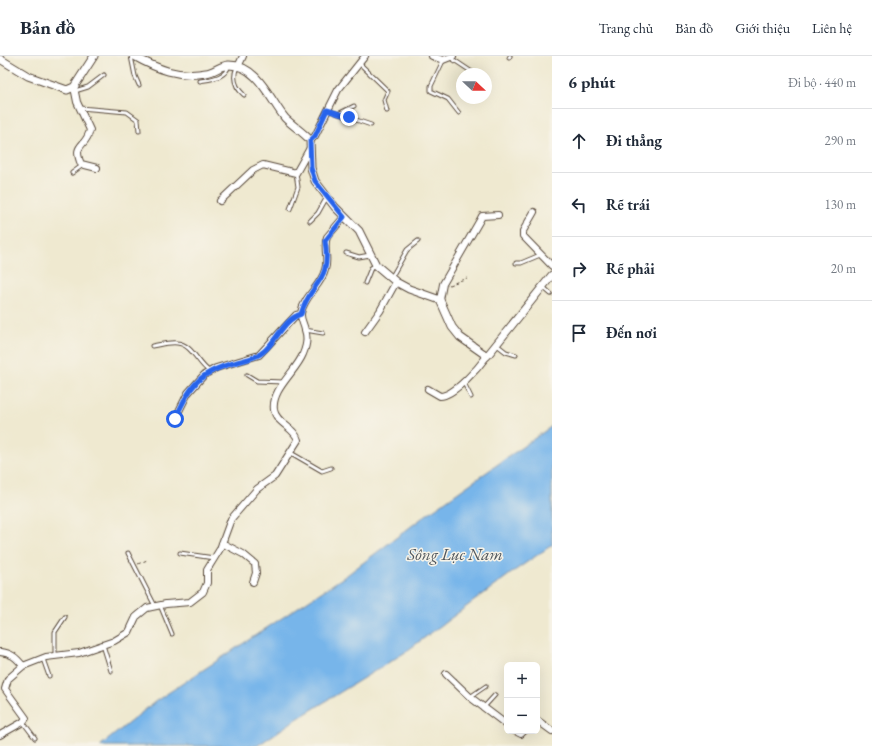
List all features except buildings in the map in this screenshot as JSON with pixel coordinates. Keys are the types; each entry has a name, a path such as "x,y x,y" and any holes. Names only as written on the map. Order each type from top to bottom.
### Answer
{"street":[{"path":"94,56 74,89 79,108 90,130 87,140 77,151 80,162 83,165 97,168"},
{"path":"132,56 166,72 184,75 207,73 229,65 248,71 256,78 286,119 310,144 311,168 315,181 344,217 360,231 370,255 376,264 393,280 409,289 440,300"},
{"path":"238,67 243,56"},
{"path":"220,201 253,170 262,165 296,173 327,110 343,82 365,56"},
{"path":"432,56 443,60 452,57"},
{"path":"0,59 28,76 67,90 74,89"},
{"path":"534,212 523,231 523,236 552,266"},
{"path":"487,356 460,337 452,327 440,300 442,287 448,273 482,216 498,215"},
{"path":"0,735 23,722 26,718 5,689 8,679 23,666 43,659 79,653 103,645 129,632 140,613 157,605 190,602 203,592 207,583 207,570 222,543 231,519 257,489 275,476 298,438 276,416 274,410 277,395 303,354 306,342 306,330 301,314 307,298 326,270 328,260 327,238 344,217"},
{"path":"428,389 444,396 463,381 497,345 552,275"},
{"path":"365,332 380,311 393,280"},
{"path":"175,419 188,393 197,382 216,368 259,355 296,315 301,314"},
{"path":"222,543 243,554 255,564 256,573 253,582"},
{"path":"0,652 10,654 23,666"},
{"path":"446,674 470,697 504,723"},
{"path":"540,722 552,731"}],"lane":[{"path":"132,56 135,76 139,84"},
{"path":"452,57 467,68"},
{"path":"443,60 430,88 434,93 448,99 459,113"},
{"path":"359,63 388,91 384,100 388,111"},
{"path":"200,81 223,75 228,70 229,65"},
{"path":"238,67 234,74 234,80 239,90 244,95"},
{"path":"74,89 88,87 104,75"},
{"path":"338,114 354,106"},
{"path":"79,108 127,112 138,120 139,131"},
{"path":"327,110 371,125"},
{"path":"72,174 83,165"},
{"path":"290,209 298,187 296,173"},
{"path":"310,221 318,213 327,197"},
{"path":"393,280 407,250 418,242"},
{"path":"346,253 359,257 370,255"},
{"path":"516,263 521,263 540,255"},
{"path":"365,283 372,268 376,264"},
{"path":"542,286 551,294"},
{"path":"306,330 323,333"},
{"path":"152,346 176,343 183,344 189,348 202,367 210,372"},
{"path":"497,345 506,352 516,355"},
{"path":"247,375 257,381 285,382"},
{"path":"463,381 471,397"},
{"path":"290,453 322,471 331,468"},
{"path":"128,553 136,565 139,576 157,605 172,634"},
{"path":"180,553 214,558"},
{"path":"55,656 55,632 65,617"},
{"path":"103,645 111,671"},
{"path":"43,659 49,676"},
{"path":"470,697 486,686"},
{"path":"484,707 495,695"},
{"path":"23,722 35,738"}],"path":[{"path":"442,287 467,278"},
{"path":"136,565 147,560"}],"water":[{"name":"Sông Lục Nam","path":"552,426 552,545 517,569 404,653 292,722 257,746 100,746 156,701 347,575 426,515"}],"route":[{"path":"175,419 188,393 204,375 216,368 254,357 264,352 288,323 296,315 301,314 307,298 323,276 328,260 325,241 344,217 315,181 311,168 310,141 315,136 327,110 349,117"}]}
